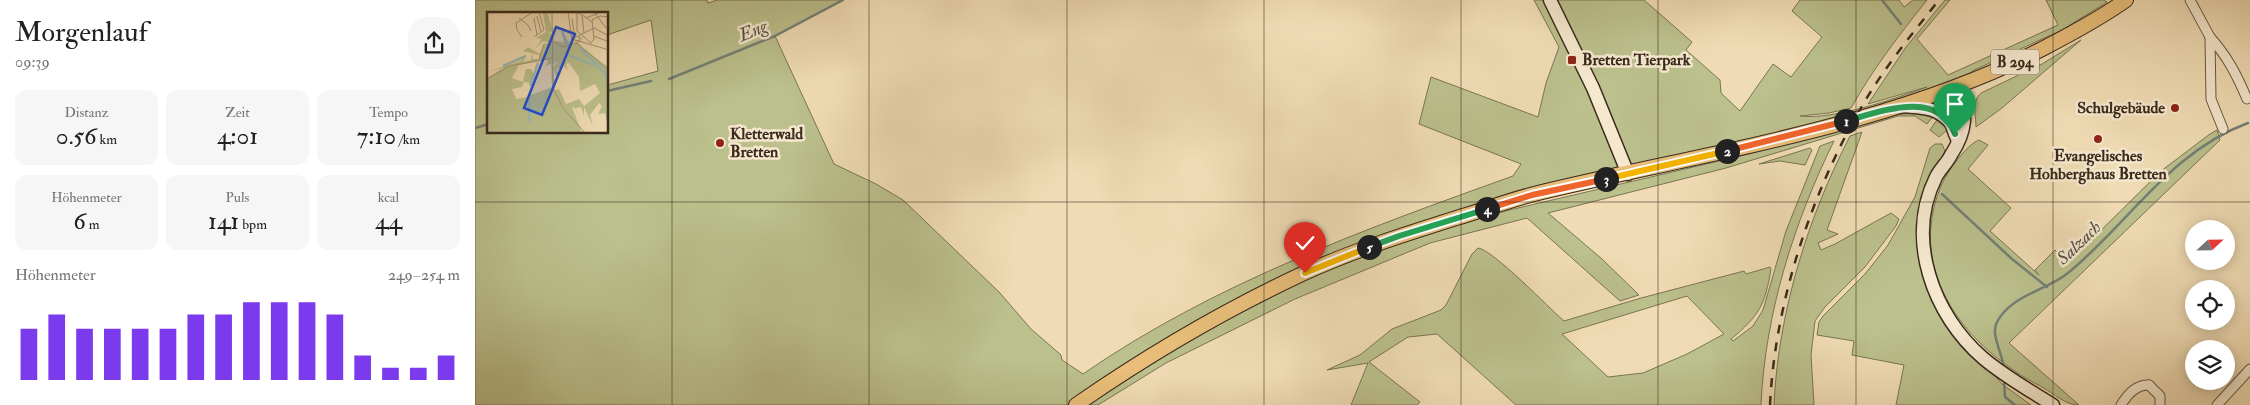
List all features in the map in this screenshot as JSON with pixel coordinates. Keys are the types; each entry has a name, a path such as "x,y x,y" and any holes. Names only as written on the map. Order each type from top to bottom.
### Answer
{"main road":[{"name":"B 294","path":"1076,405 1119,375 1190,331 1305,273 1399,236 1532,195 1784,137 1901,106 1958,87 2055,42 2091,23 2125,0"}],"street":[{"path":"1550,0 1589,79 1628,174"},
{"path":"2190,0 2210,37 2222,50 2235,72 2247,99"},
{"path":"2210,37 2211,99 2223,129"},
{"path":"1958,87 1951,96 1949,105 1951,122 1958,141"},
{"path":"1958,87 1964,106 1965,120 1963,133 1937,177 1927,200 1923,218 1924,256 1929,278 1946,315 1965,340 1992,365 2053,405"},
{"path":"1901,106 1933,109 1951,122"},
{"path":"2217,405 2250,369"},
{"path":"2121,405 2134,390 2150,383 2159,396 2160,405"}],"green space":[{"path":"475,0 707,0 708,3 717,0 843,0 775,36 834,164 876,184 903,200 999,292 1031,329 1061,355 1062,360 1083,374 1133,342 1184,313 1291,261 1346,238 1513,176 1521,164 1419,124 1431,77 1538,117 1546,83 1559,47 1534,0 1644,0 1692,42 1686,50 1720,80 1721,93 1740,111 1773,64 1791,77 1822,37 1792,11 1800,0 1899,0 1904,7 1913,0 1927,0 1887,52 1851,108 1829,113 1800,116 1830,115 1864,108 1927,87 1868,104 1906,47 1945,0 1950,0 1917,39 1948,75 2058,25 2046,0 2104,0 2107,2 2062,30 1972,71 1975,80 1958,87 1706,151 1407,234 1749,154 1886,116 1925,112 1935,114 1927,124 1915,116 1898,116 1726,168 1548,213 1602,259 1639,295 1620,301 1527,218 1430,243 1295,299 1166,363 1098,405 475,405"},
{"path":"2081,40 2002,108 1976,127 1975,105 1981,93 2042,64"},
{"path":"1939,117 1947,130 1939,137 1930,130"},
{"path":"2217,130 2220,140 2009,343 2079,405 2065,401 2015,371 1990,352 1968,330 1950,305 1937,278 1931,249 1932,218 1941,186 1952,167 1968,147 1979,140 1988,145 1968,169 2011,208 1990,231 2039,275 2035,270 2055,250 2068,263 2161,171"},
{"path":"1862,132 1827,230 1838,234 1818,243 1821,250 1891,213 1899,219 1896,226 1865,267 1825,307 1815,321 1811,355 1814,405 1774,405 1782,336 1798,266 1821,199 1835,167 1850,136"},
{"path":"1834,141 1806,204 1784,269 1768,337 1761,405 1516,405 1437,334 1408,337 1369,362 1420,402 1417,405 1351,405 1368,363 1327,370 1360,355 1392,329 1441,310 1446,305 1472,254 1478,248 1508,268 1564,321 1641,298 1744,271 1746,274 1770,267 1766,292 1759,309 1748,323 1731,339 1733,341 1753,326 1763,310 1786,231 1820,146","holes":["1687,296 1724,334 1687,354 1643,373 1608,377 1562,334"]},
{"path":"1935,144 1942,144 1945,151 1933,174 1926,280 1984,363 2002,384 2031,405 1896,405 1904,365 1852,355 1854,341 1817,335 1819,322 1823,316 1865,274 1888,245 1915,197 1930,148"},
{"path":"1810,148 1812,150 1805,165 1780,161 1759,164"}],"waterway":[{"name":"Eng","path":"669,79 775,36 843,0"},
{"path":"1882,0 1901,24"},
{"name":"Eng","path":"609,91 651,81"},
{"name":"Salzach","path":"2004,369 1995,332 1997,322 2003,313 2020,299 2068,273 2152,190 2196,151 2221,135 2248,123"},
{"name":"Eng","path":"475,128 487,125"},
{"path":"1942,194 2012,259 2047,287"},
{"name":"Salzach","path":"2004,379 2005,397 2015,405"}],"railway":[{"path":"1770,405 1780,323 1802,240 1817,199 1852,123 1873,88 1939,0"}],"place":[{"name":"Bretten Tierpark","path":"1572,60"},
{"name":"Schulgebäude","path":"2175,108"},
{"name":"Evangelisches Hohberghaus Bretten","path":"2098,139"},
{"name":"Kletterwald Bretten","path":"720,143"}],"route":[{"path":"1305,273 1399,236 1532,195 1706,156 1901,106 1936,110 1951,122 1955,134"}]}
